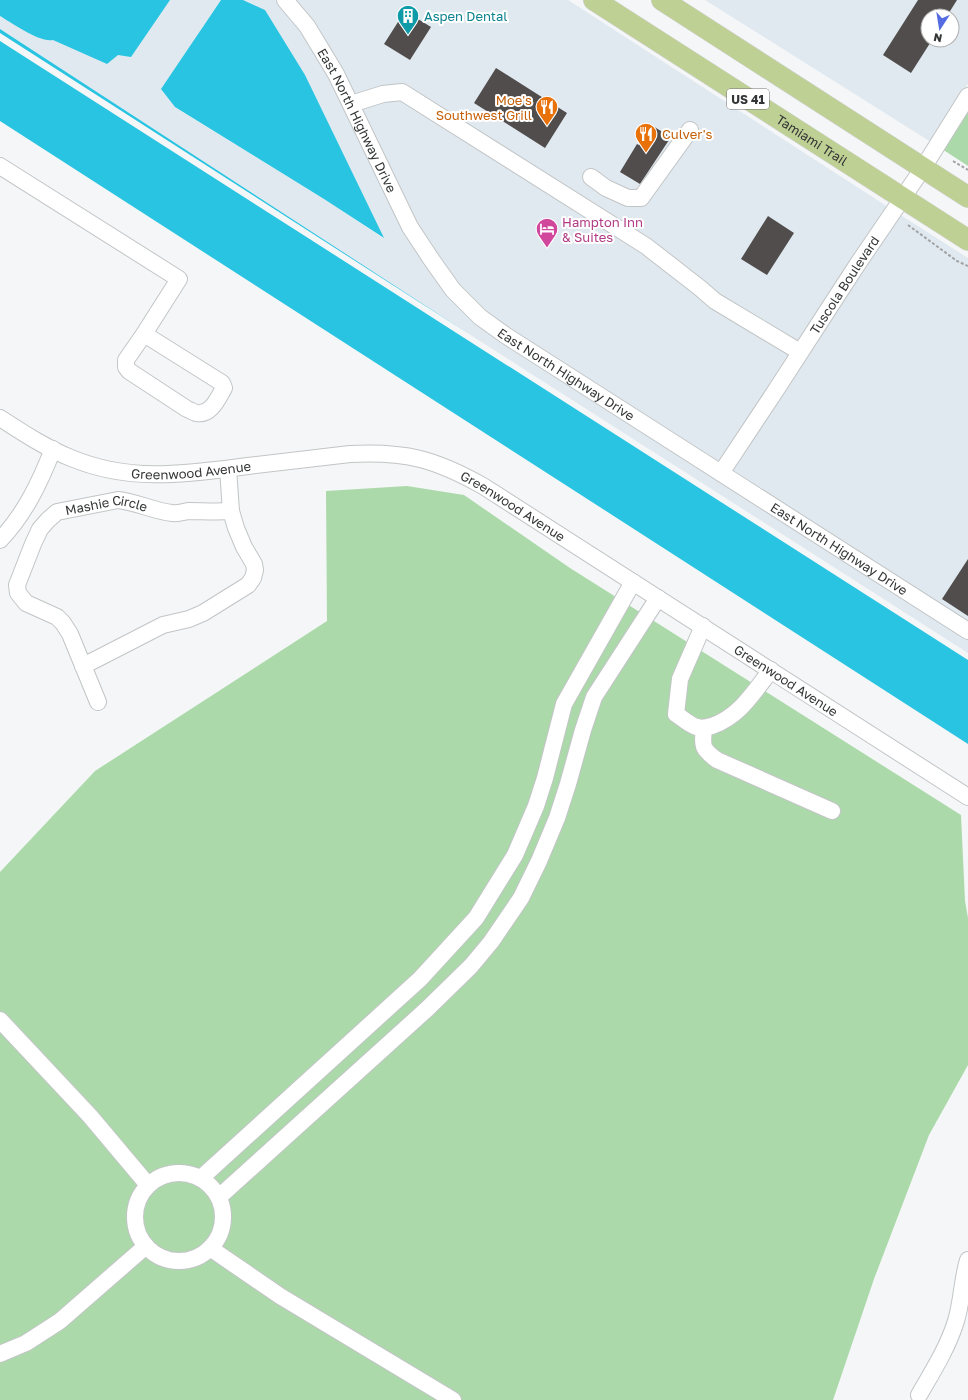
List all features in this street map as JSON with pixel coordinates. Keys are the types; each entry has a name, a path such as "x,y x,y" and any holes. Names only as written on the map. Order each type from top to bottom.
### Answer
{"main road":[{"name":"Tamiami Trail","path":"594,0 968,240"},
{"name":"US 41","path":"662,0 968,197"}],"street":[{"name":"East North Highway Drive","path":"284,0 307,26 336,74 410,227 431,259 459,295 480,317 505,335 968,632"},
{"path":"351,104 383,94 402,92 646,246 715,301 800,352"},
{"name":"Tuscola Boulevard","path":"721,473 923,168 968,96"},
{"path":"591,177 606,188 628,198 641,198 690,130"},
{"path":"1,168 179,279 126,360 126,367 129,371 187,409 196,413 207,412 213,407 224,388 222,383 144,334"},
{"name":"Greenwood Avenue","path":"0,418 34,440 71,458 89,465 134,474 173,475 350,454 376,453 418,458 439,464 460,473 483,486 968,797"},
{"path":"0,540 11,528 29,501 53,450"},
{"path":"83,666 164,625 189,619 203,613 248,585 253,578 255,570 254,564 244,547 236,528 231,510 228,469"},
{"name":"Mashie Circle","path":"98,702 70,634 63,624 57,617 26,603 18,593 17,585 40,529 57,512 118,500 174,514 187,511 216,512 231,510"},
{"path":"11,528 33,544"},
{"path":"201,1178 416,983 476,918 515,854 536,806 545,778 564,704 633,582"},
{"path":"218,1197 292,1132 433,1003 471,966 491,942 521,898 542,854 557,818 594,697 658,598"},
{"path":"702,626 680,679 676,714 686,722 695,727 704,728 723,722 742,707 771,670"},
{"path":"704,728 703,740 706,752 718,760 832,811"},
{"path":"545,778 568,784"},
{"path":"416,983 433,1003"},
{"path":"0,1020 90,1116 148,1185"},
{"path":"307,1082 324,1102"},
{"path":"274,1112 292,1132"},
{"path":"173,1172 187,1173 201,1178 212,1186 224,1214 222,1229 215,1243 204,1253 191,1260 176,1261 161,1257 146,1246 140,1237 135,1224 135,1210 139,1196 148,1185 159,1176 173,1172"},
{"path":"0,1354 26,1343 60,1321 146,1246"},
{"path":"210,1248 280,1296 453,1400"},
{"path":"919,1395 939,1360 956,1321 968,1260"}],"path":[{"path":"953,161 968,170"},
{"path":"908,225 956,261 968,266"}],"shaded area":[{"path":"170,0 221,0 201,29 176,108 324,199 383,238 265,10 243,0 275,0 302,30 330,78 448,295 722,483 968,640 968,653 469,334 0,29 0,16 37,37 53,39 107,64"},
{"path":"294,0 568,0 888,207 719,464 508,329 484,311 458,285 416,223"},
{"path":"705,0 968,0 968,84 931,142"},
{"path":"899,214 968,258 968,623 730,471"}],"green space":[{"path":"968,108 968,166 942,149"},
{"path":"407,486 464,495 570,568 961,815 965,901 968,918 968,1065 929,1135 874,1279 833,1400 0,1400 0,872 95,771 327,621 326,491"}],"water":[{"path":"0,0 170,0 131,57 118,55 107,64 53,40 47,40 34,36 0,16"},
{"path":"221,0 243,0 265,10 305,75 384,238 175,107 161,89"},
{"path":"0,29 469,334 0,33"},
{"path":"0,41 968,660 968,744 0,121"}],"building":[{"path":"918,0 957,0 952,8 920,8 920,48 927,48 911,73 883,55"},
{"name":"Aspen Dental","path":"405,11 431,27 410,60 384,44"},
{"path":"496,68 567,113 545,148 474,103"},
{"name":"Culver's","path":"651,125 671,137 640,184 620,172 637,144 639,145"},
{"path":"768,216 794,233 767,275 741,259"},
{"path":"968,559 968,616 942,599"}],"place":[{"name":"Aspen Dental","path":"408,36"},
{"name":"Moe's Southwest Grill","path":"547,126"},
{"name":"Culver's","path":"646,154"},
{"name":"Hampton Inn & Suites","path":"547,248"}]}
